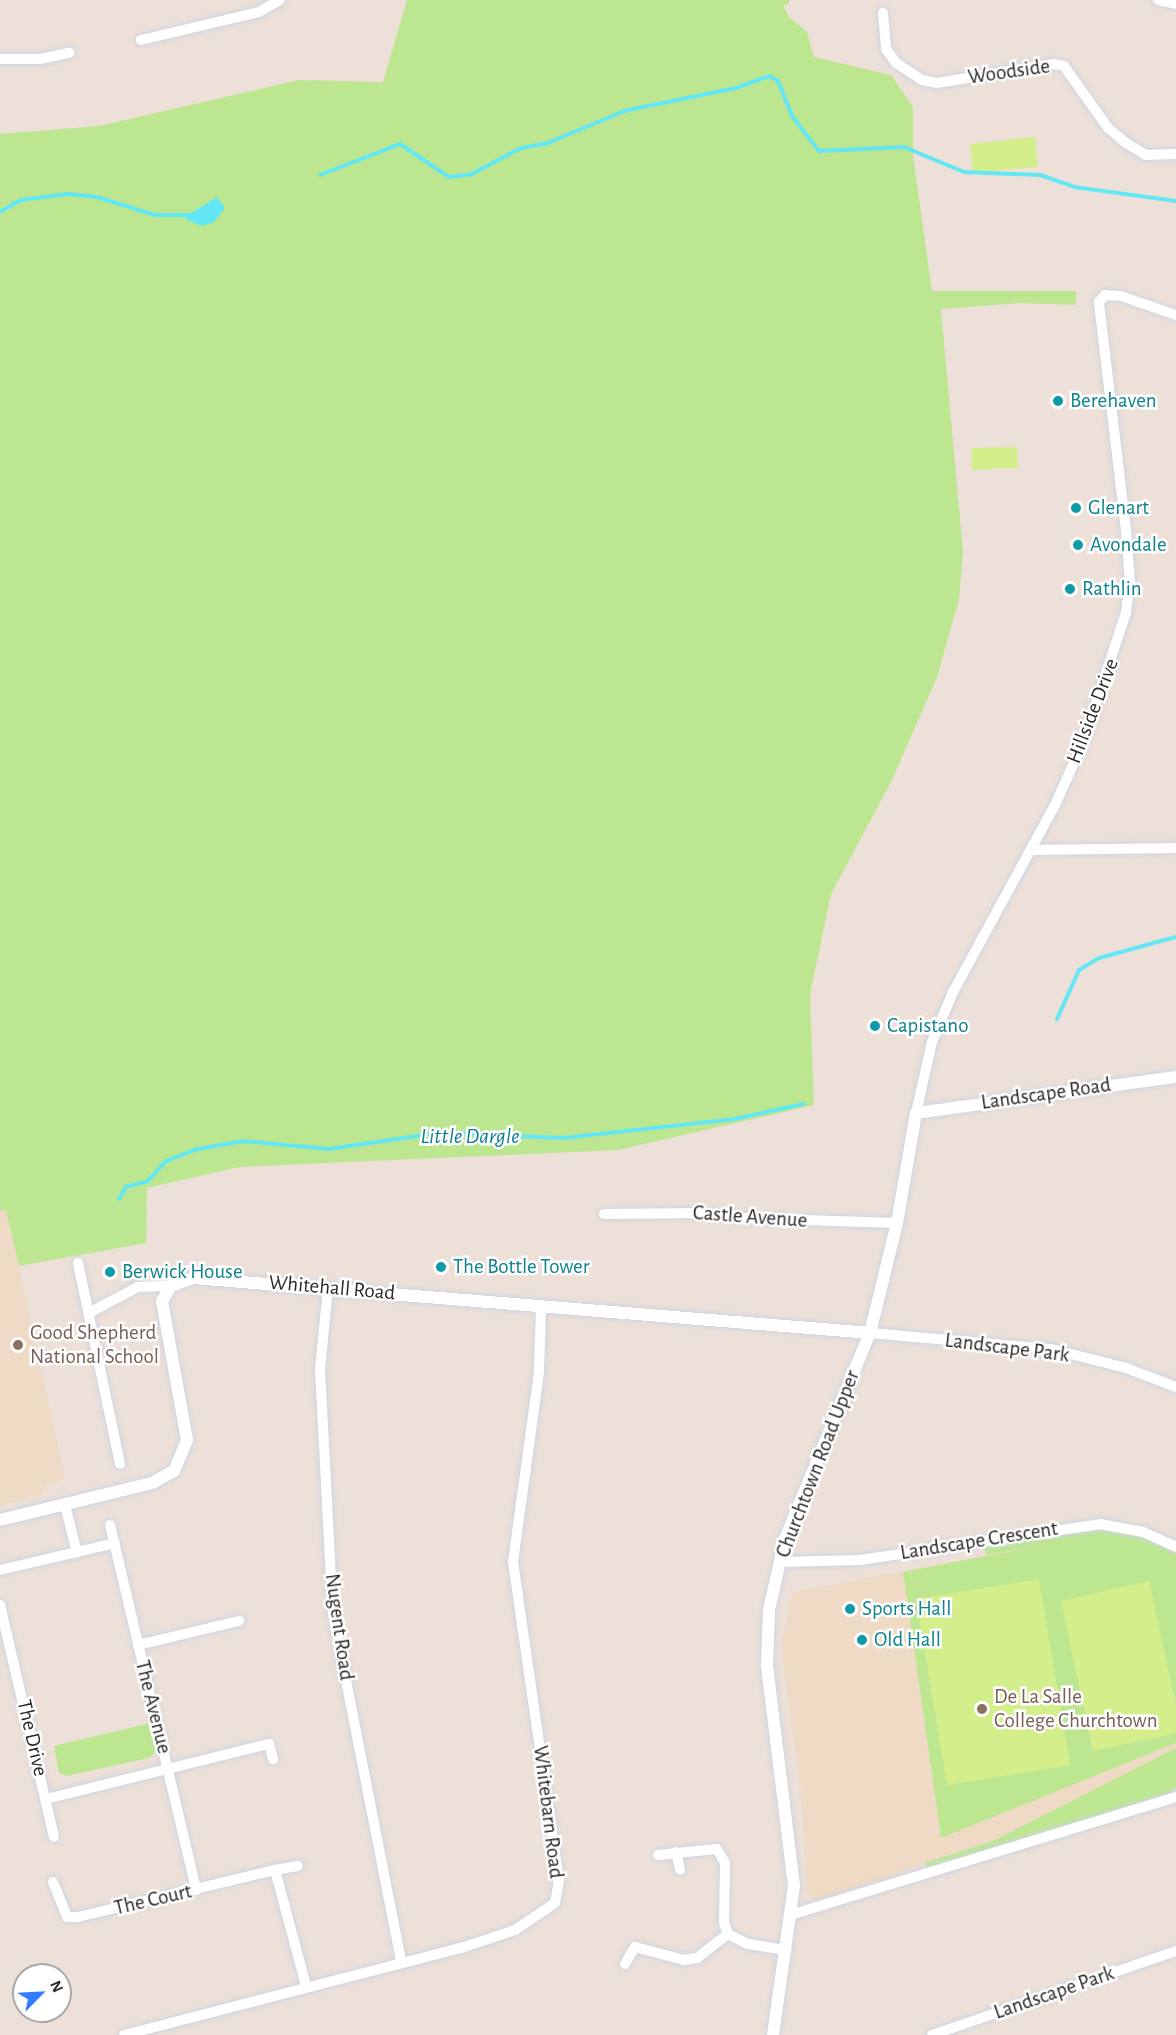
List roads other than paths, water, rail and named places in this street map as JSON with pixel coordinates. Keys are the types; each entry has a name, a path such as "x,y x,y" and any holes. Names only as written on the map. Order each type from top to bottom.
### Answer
{"street":[{"path":"141,40 259,12 280,0"},
{"path":"1158,0 1176,4"},
{"name":"Woodside","path":"883,13 886,49 896,63 922,80 937,83 1053,64 1064,66 1102,120 1126,143 1146,155 1176,154"},
{"path":"0,59 40,59 69,53"},
{"name":"Hillside Drive","path":"916,1113 932,1042 953,992 1034,850 1082,745 1126,613 1130,582 1126,530 1099,302 1105,295 1121,296 1176,315"},
{"path":"1034,850 1176,848"},
{"name":"Landscape Road","path":"916,1113 1176,1077"},
{"name":"Churchtown Road Upper","path":"773,2035 787,1950 794,1886 790,1836 767,1665 769,1610 779,1562 870,1333 897,1223 916,1113"},
{"name":"Castle Avenue","path":"604,1214 694,1213 744,1218 897,1223"},
{"path":"78,1263 120,1464"},
{"name":"Whitehall Road","path":"171,1286 193,1278 870,1333"},
{"path":"89,1313 138,1287 171,1286"},
{"path":"0,1520 152,1483 174,1471 184,1456 187,1440 162,1313 163,1294 171,1286"},
{"name":"Nugent Road","path":"328,1288 321,1391 333,1614 401,1962"},
{"name":"Whitebarn Road","path":"124,2035 306,1986 461,1948 515,1930 555,1903 559,1881 513,1562 539,1371 542,1306"},
{"name":"Landscape Park","path":"870,1333 1051,1349 1126,1368 1176,1387"},
{"path":"65,1505 77,1552"},
{"name":"Landscape Crescent","path":"779,1562 860,1560 1100,1524 1143,1532 1176,1547"},
{"name":"The Avenue","path":"110,1525 196,1890"},
{"path":"0,1570 115,1543"},
{"name":"The Drive","path":"0,1605 54,1837"},
{"path":"138,1645 238,1621"},
{"path":"46,1799 168,1767 269,1744 273,1759"},
{"path":"790,1915 1176,1797"},
{"path":"658,1855 710,1847 722,1853 724,1923 728,1934 748,1944 787,1950"},
{"path":"676,1852 680,1870"},
{"name":"The Court","path":"53,1882 67,1917 298,1866"},
{"path":"275,1870 306,1986"},
{"path":"625,1964 636,1947 684,1960 697,1958 728,1934"},
{"name":"Landscape Park","path":"932,2035 1176,1951"}],"water":[{"path":"217,197 225,208 214,222 202,226 187,220 185,217"}],"waterway":[{"path":"320,175 400,144 449,177 472,174 521,148 548,143 624,111 736,88 769,76 778,81 792,116 819,151 904,147 964,172 1040,175 1074,187 1176,201"},
{"path":"0,212 21,200 68,194 97,197 155,215 190,215"},
{"name":"Little Dargle","path":"1057,1019 1079,970 1099,958 1176,937"},
{"name":"Little Dargle","path":"119,1199 126,1187 148,1181 166,1161 198,1149 244,1141 329,1149 438,1133 563,1138 734,1119 803,1104"}],"place":[{"name":"Berehaven","path":"1058,401"},
{"name":"Glenart","path":"1076,508"},
{"name":"Avondale","path":"1078,545"},
{"name":"Rathlin","path":"1070,589"},
{"name":"Capistano","path":"875,1026"},
{"name":"The Bottle Tower","path":"441,1267"},
{"name":"Berwick House","path":"110,1272"},
{"name":"Good Shepherd National School","path":"18,1345"},
{"name":"Sports Hall","path":"850,1609"},
{"name":"Old Hall","path":"862,1640"},
{"name":"De La Salle College Churchtown","path":"982,1709"}]}
